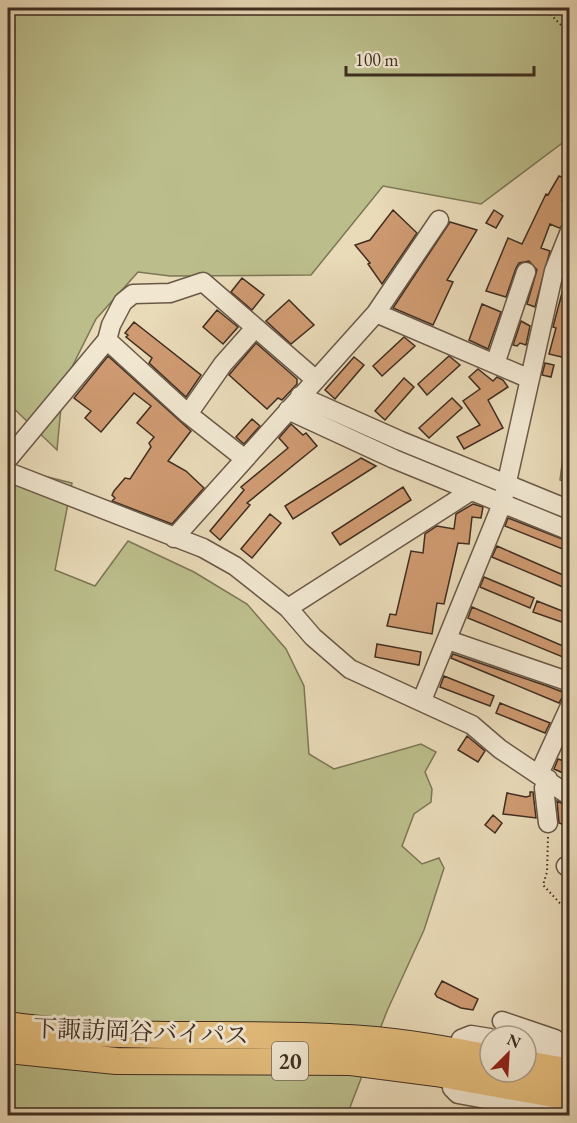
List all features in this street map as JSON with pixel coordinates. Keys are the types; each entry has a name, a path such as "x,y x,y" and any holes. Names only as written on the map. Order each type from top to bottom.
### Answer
{"highway":[{"name":"下諏訪岡谷バイパス","path":"8,1025 115,1035 363,1039 424,1045 478,1056"},
{"name":"下諏訪岡谷バイパス","path":"8,1050 116,1061 351,1062 436,1072 570,1097"},
{"path":"538,1062 569,1058"}],"street":[{"path":"174,538 375,313 439,220"},
{"path":"422,700 502,504 554,272 570,231"},
{"path":"495,364 526,272"},
{"path":"8,459 107,340 111,325 123,302 133,294 170,293 203,282 316,380"},
{"path":"375,313 530,379"},
{"path":"188,414 223,364 255,328"},
{"path":"107,340 188,414 245,459"},
{"path":"300,396 401,441 570,510"},
{"path":"288,410 394,459 570,531"},
{"path":"394,459 401,441"},
{"path":"8,472 203,548 235,566 288,608 314,637 350,669 422,700 472,725 500,749 570,796"},
{"path":"288,608 471,491"},
{"path":"448,640 570,682"},
{"path":"548,824 543,777 570,706"},
{"path":"502,1021 555,1039 569,1058"},
{"path":"460,1039 471,1035 478,1036"},
{"path":"538,1049 569,1058"},
{"path":"452,1088 458,1094 570,1114"}],"path":[{"path":"544,8 570,34"},
{"path":"548,824 547,872 543,885 570,914"}],"green space":[{"path":"8,8 569,8 569,134 561,144 481,204 383,186 311,275 170,276 138,272 96,319 63,385 57,450 8,403"},
{"path":"569,412 569,483 560,480"},
{"path":"8,467 72,483 55,570 95,586 128,541 194,572 247,604 286,649 304,686 309,754 334,769 421,744 436,752 425,772 432,789 431,802 414,814 402,846 422,864 439,858 444,868 424,930 387,1011 347,1115 8,1115"}],"building":[{"path":"559,176 570,180 562,201 570,205 570,220 559,228 550,224 541,248 550,251 535,307 527,304 537,270 529,261 519,263 506,297 486,291 508,238 522,244 546,194 548,195"},
{"path":"393,210 417,233 382,284 368,264 370,263 355,245 370,240"},
{"path":"494,210 503,216 496,228 486,223"},
{"path":"450,222 477,230 447,280 453,282 433,325 393,308"},
{"path":"242,278 264,295 252,310 231,292"},
{"path":"566,278 570,278 570,359 549,354 556,328 553,327"},
{"path":"289,300 314,325 291,344 266,321"},
{"path":"482,304 501,312 488,349 469,340"},
{"path":"217,310 238,327 223,344 203,327"},
{"path":"521,321 530,326 526,345 520,343 517,346 513,345"},
{"path":"134,322 201,375 186,397 149,363 152,358 126,337 128,335 125,333"},
{"path":"404,337 415,346 382,376 373,366"},
{"path":"256,343 297,379 297,384 282,400 278,398 267,409 229,375"},
{"path":"108,356 191,431 168,461 186,471 204,488 172,524 112,501 115,498 112,495 114,491 125,478 130,479 151,447 149,443 154,437 137,423 151,406 134,393 101,432 85,418 91,411 74,398"},
{"path":"449,356 460,365 427,395 418,384"},
{"path":"354,357 364,365 335,399 325,390"},
{"path":"545,363 554,365 551,377 542,375"},
{"path":"478,369 493,381 497,377 503,380 508,387 488,400 503,428 464,449 457,437 480,425 463,401 480,389 469,377"},
{"path":"404,378 414,387 385,420 375,411"},
{"path":"452,398 462,408 429,438 419,428"},
{"path":"252,419 260,426 244,444 236,437"},
{"path":"291,424 303,435 306,433 317,446 247,503 250,505 220,540 210,531 244,490 241,487 288,448 279,438"},
{"path":"361,458 376,466 293,519 285,506"},
{"path":"403,487 411,500 340,545 332,533"},
{"path":"473,504 483,507 481,518 472,517 469,544 458,543 444,604 437,603 432,634 387,626 390,614 396,615 411,551 423,553 425,534 437,526 454,529 456,514"},
{"path":"270,514 281,523 252,558 241,549"},
{"path":"508,518 570,542 570,552 505,526"},
{"path":"497,546 570,578 570,590 492,557"},
{"path":"484,577 534,598 530,608 480,587"},
{"path":"537,601 570,614 570,625 533,612"},
{"path":"472,607 570,649 570,660 468,618"},
{"path":"377,644 421,652 419,665 375,657"},
{"path":"453,654 565,693 559,703 451,658"},
{"path":"444,676 494,696 490,706 440,687"},
{"path":"500,703 550,723 545,733 496,713"},
{"path":"467,736 485,751 478,762 458,750"},
{"path":"558,759 570,763 570,776 554,769"},
{"path":"530,792 533,792 536,818 503,814 507,793 526,797 530,796"},
{"path":"557,801 570,807 570,827 559,823"},
{"path":"493,815 502,823 495,833 485,825"},
{"path":"442,981 478,999 473,1010 461,1008 437,997 435,994"}]}
